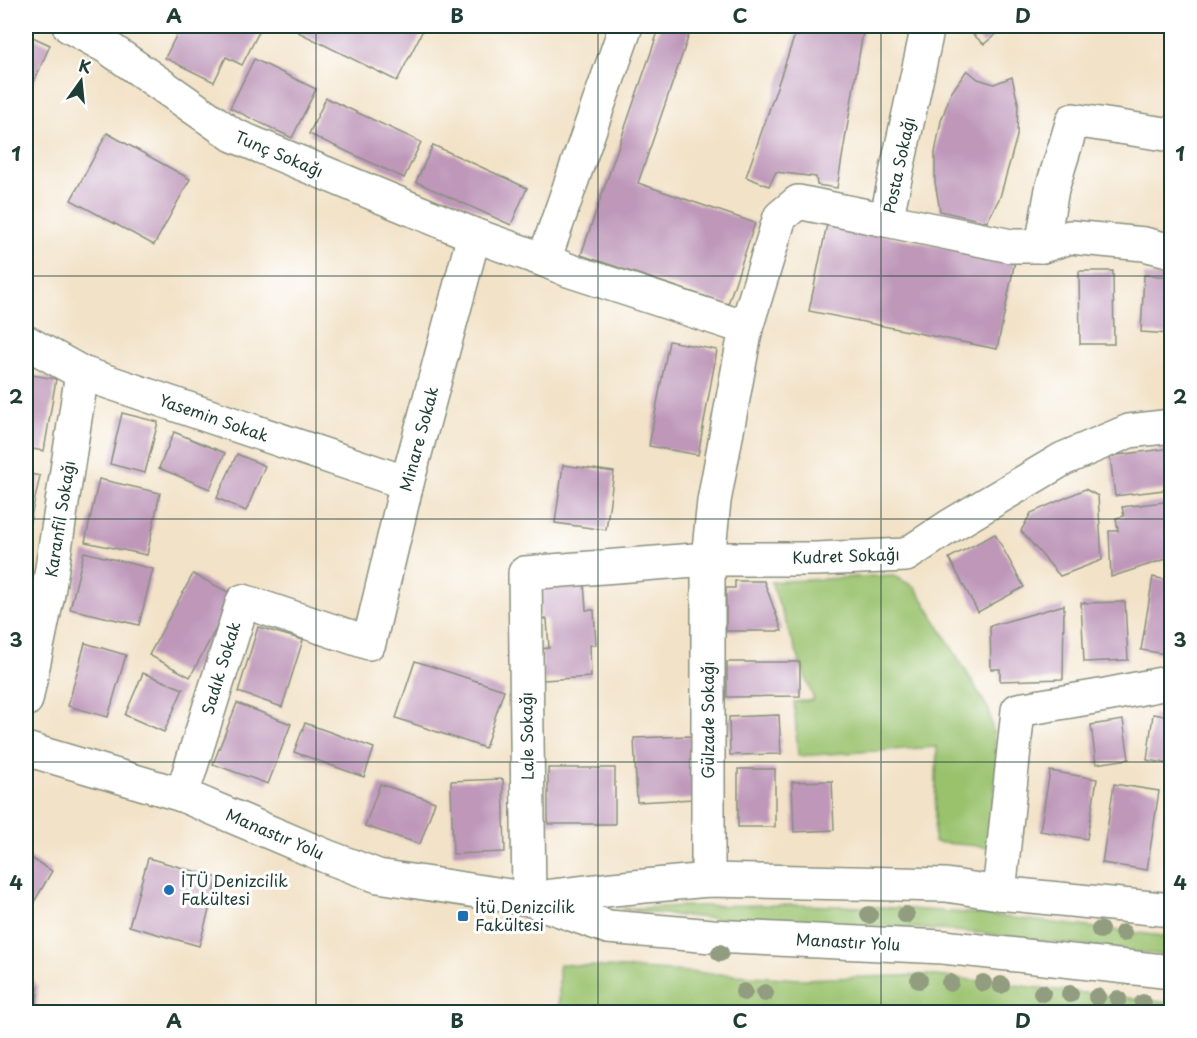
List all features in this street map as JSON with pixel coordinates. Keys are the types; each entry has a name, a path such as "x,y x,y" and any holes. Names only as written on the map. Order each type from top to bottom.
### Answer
{"street":[{"name":"Tunç Sokağı","path":"69,26 112,36 233,135 474,235 568,270 746,328"},
{"path":"544,260 626,26"},
{"name":"Posta Sokağı","path":"928,26 886,220 1011,246 1042,246 1070,237 1144,244 1172,250"},
{"path":"1042,246 1052,189 1073,120 1172,135"},
{"name":"Gülzade Sokağı","path":"708,880 708,559 714,501 746,328 780,217 798,202 886,220"},
{"name":"Minare Sokak","path":"369,643 407,483 474,235"},
{"name":"Yasemin Sokak","path":"26,342 82,373 407,483"},
{"name":"Karanfil Sokağı","path":"26,700 48,594 82,373"},
{"name":"Kudret Sokağı","path":"525,573 708,559 816,559 906,555 1063,459 1129,431 1172,426"},
{"name":"Lale Sokağı","path":"525,573 529,900"},
{"name":"Sadık Sokak","path":"182,795 243,601 369,643"},
{"path":"999,893 1018,710 1172,682"},
{"name":"Manastır Yolu","path":"26,749 182,795 378,876 529,900 608,927 712,936 943,947 1172,972"},
{"name":"Manastır Yolu","path":"529,900 708,880 946,885 999,893 1172,910"}],"green space":[{"path":"893,575 916,588 989,710 998,760 988,847 934,842 937,747 798,756 794,702 814,700 771,582"},
{"path":"793,905 882,907 980,914 1171,937 1171,956 981,933 883,926 794,924 681,916 622,909"},
{"path":"559,964 800,979 928,975 1171,1003 1171,1012 559,1012"}],"building":[{"path":"181,26 262,26 242,65 226,57 214,82 165,58"},
{"path":"301,26 425,26 397,81 298,32"},
{"path":"660,26 692,26 638,183 755,223 728,304 581,255"},
{"path":"798,26 864,26 837,188 817,185 816,177 776,172 769,186 746,177"},
{"path":"963,26 1006,26 984,44"},
{"path":"26,34 50,45 33,84 26,81"},
{"path":"254,59 316,89 292,138 230,108"},
{"path":"967,70 978,79 994,84 1012,77 1018,103 1017,136 1000,197 987,222 940,211 935,182 935,153 941,121 951,93"},
{"path":"326,98 421,142 404,178 309,134"},
{"path":"107,133 190,179 154,245 71,200"},
{"path":"433,145 527,188 511,225 416,182"},
{"path":"827,224 1015,261 997,349 809,311"},
{"path":"1079,271 1113,271 1114,344 1080,344"},
{"path":"1144,275 1172,277 1170,334 1141,332"},
{"path":"669,341 717,350 698,455 649,446"},
{"path":"26,374 56,379 44,451 26,448"},
{"path":"122,413 158,422 145,473 110,464"},
{"path":"174,432 225,453 210,489 159,468"},
{"path":"1172,448 1172,489 1115,496 1110,456"},
{"path":"237,454 265,466 246,511 217,498"},
{"path":"563,465 614,472 606,530 555,523"},
{"path":"26,473 40,476 29,526 26,530"},
{"path":"99,479 160,493 147,555 85,542"},
{"path":"1085,489 1098,496 1102,560 1060,576 1021,531 1031,513"},
{"path":"1172,501 1172,557 1111,577 1109,531 1118,531 1116,518 1124,516 1122,507"},
{"path":"995,534 1024,587 978,612 949,558"},
{"path":"84,552 153,569 139,625 70,609"},
{"path":"193,574 234,595 190,677 149,655"},
{"path":"1153,577 1172,581 1172,655 1141,650"},
{"path":"735,581 764,581 782,631 726,631 726,588 735,588"},
{"path":"584,582 586,610 594,610 596,645 590,645 591,677 543,680 541,649 549,648 547,619 541,619 539,585"},
{"path":"1125,602 1128,660 1084,662 1081,603"},
{"path":"1064,605 1063,679 1000,681 1000,669 991,669 990,626"},
{"path":"258,627 303,640 282,707 238,692"},
{"path":"85,643 126,655 108,717 68,706"},
{"path":"415,661 504,690 485,748 396,718"},
{"path":"727,662 800,662 800,696 727,697"},
{"path":"143,673 183,689 164,732 125,715"},
{"path":"237,703 291,724 268,784 213,764"},
{"path":"1153,714 1172,717 1172,764 1147,760"},
{"path":"779,715 781,754 730,755 729,717"},
{"path":"1123,720 1129,759 1096,764 1091,725"},
{"path":"305,723 374,748 364,777 294,752"},
{"path":"691,736 694,799 637,802 634,738"},
{"path":"548,768 615,768 615,824 548,824"},
{"path":"738,769 775,769 775,827 738,827"},
{"path":"1050,771 1097,779 1087,839 1040,831"},
{"path":"503,779 505,852 453,854 451,781"},
{"path":"832,781 834,830 794,832 792,782"},
{"path":"380,784 435,802 420,844 365,826"},
{"path":"1114,784 1159,791 1147,870 1102,863"},
{"path":"26,855 52,871 26,916"},
{"path":"148,858 218,878 199,946 129,926"},
{"path":"26,973 38,987 37,1005 41,1012 26,1012"}],"place":[{"name":"İTÜ Denizcilik Fakültesi","path":"169,890"},
{"name":"İtü Denizcilik Fakültesi","path":"463,916"}]}
